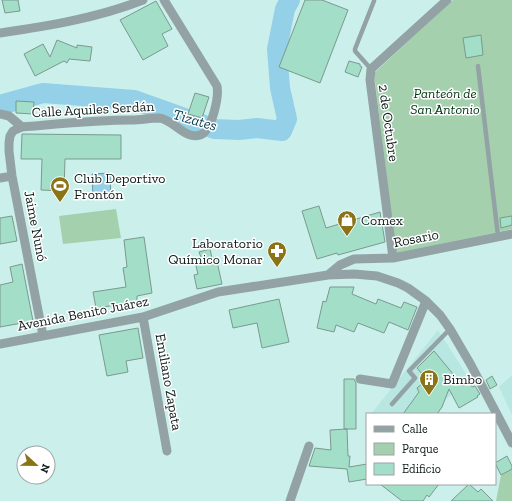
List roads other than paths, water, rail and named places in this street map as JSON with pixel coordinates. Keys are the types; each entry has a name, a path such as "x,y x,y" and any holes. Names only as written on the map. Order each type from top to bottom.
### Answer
{"street":[{"path":"0,33 44,27 118,10 143,0"},
{"name":"Calle Aquiles Serdán","path":"22,127 96,120 151,118 165,119 192,136 202,134 207,130 218,96 217,86 164,0"},
{"name":"2 de Octubre","path":"393,258 370,80 371,69 447,0"},
{"path":"0,114 9,116 22,127"},
{"name":"Jaime Nunó","path":"22,127 13,131 10,136 9,143 12,176 43,336"},
{"path":"0,178 12,176"},
{"name":"Rosario","path":"328,275 340,265 354,259 393,258 512,234"},
{"name":"Avenida Benito Juárez","path":"0,344 143,317 218,292 328,275 366,274 382,278 408,288 426,301 440,315 471,365 512,443"},
{"path":"360,379 392,384 426,301"},
{"name":"Emiliano Zapata","path":"143,317 167,451"},
{"path":"290,501 309,446"}],"lane":[{"path":"371,69 355,49 374,1"},
{"path":"478,66 498,236"},
{"path":"392,404 415,378 409,372 450,329"}],"waterway":[{"name":"Tizates","path":"0,105 43,93 134,100 215,129 239,130 257,128 282,131 287,119 280,88 277,49 285,9 290,0"}],"place":[{"name":"Club Deportivo Frontón","path":"60,203"},
{"name":"Comex","path":"347,237"},
{"name":"Laboratorio Químico Monar","path":"277,268"},
{"name":"Bimbo","path":"429,396"}],"park label":[{"name":"Panteón de San Antonio","path":"445,102"}]}
